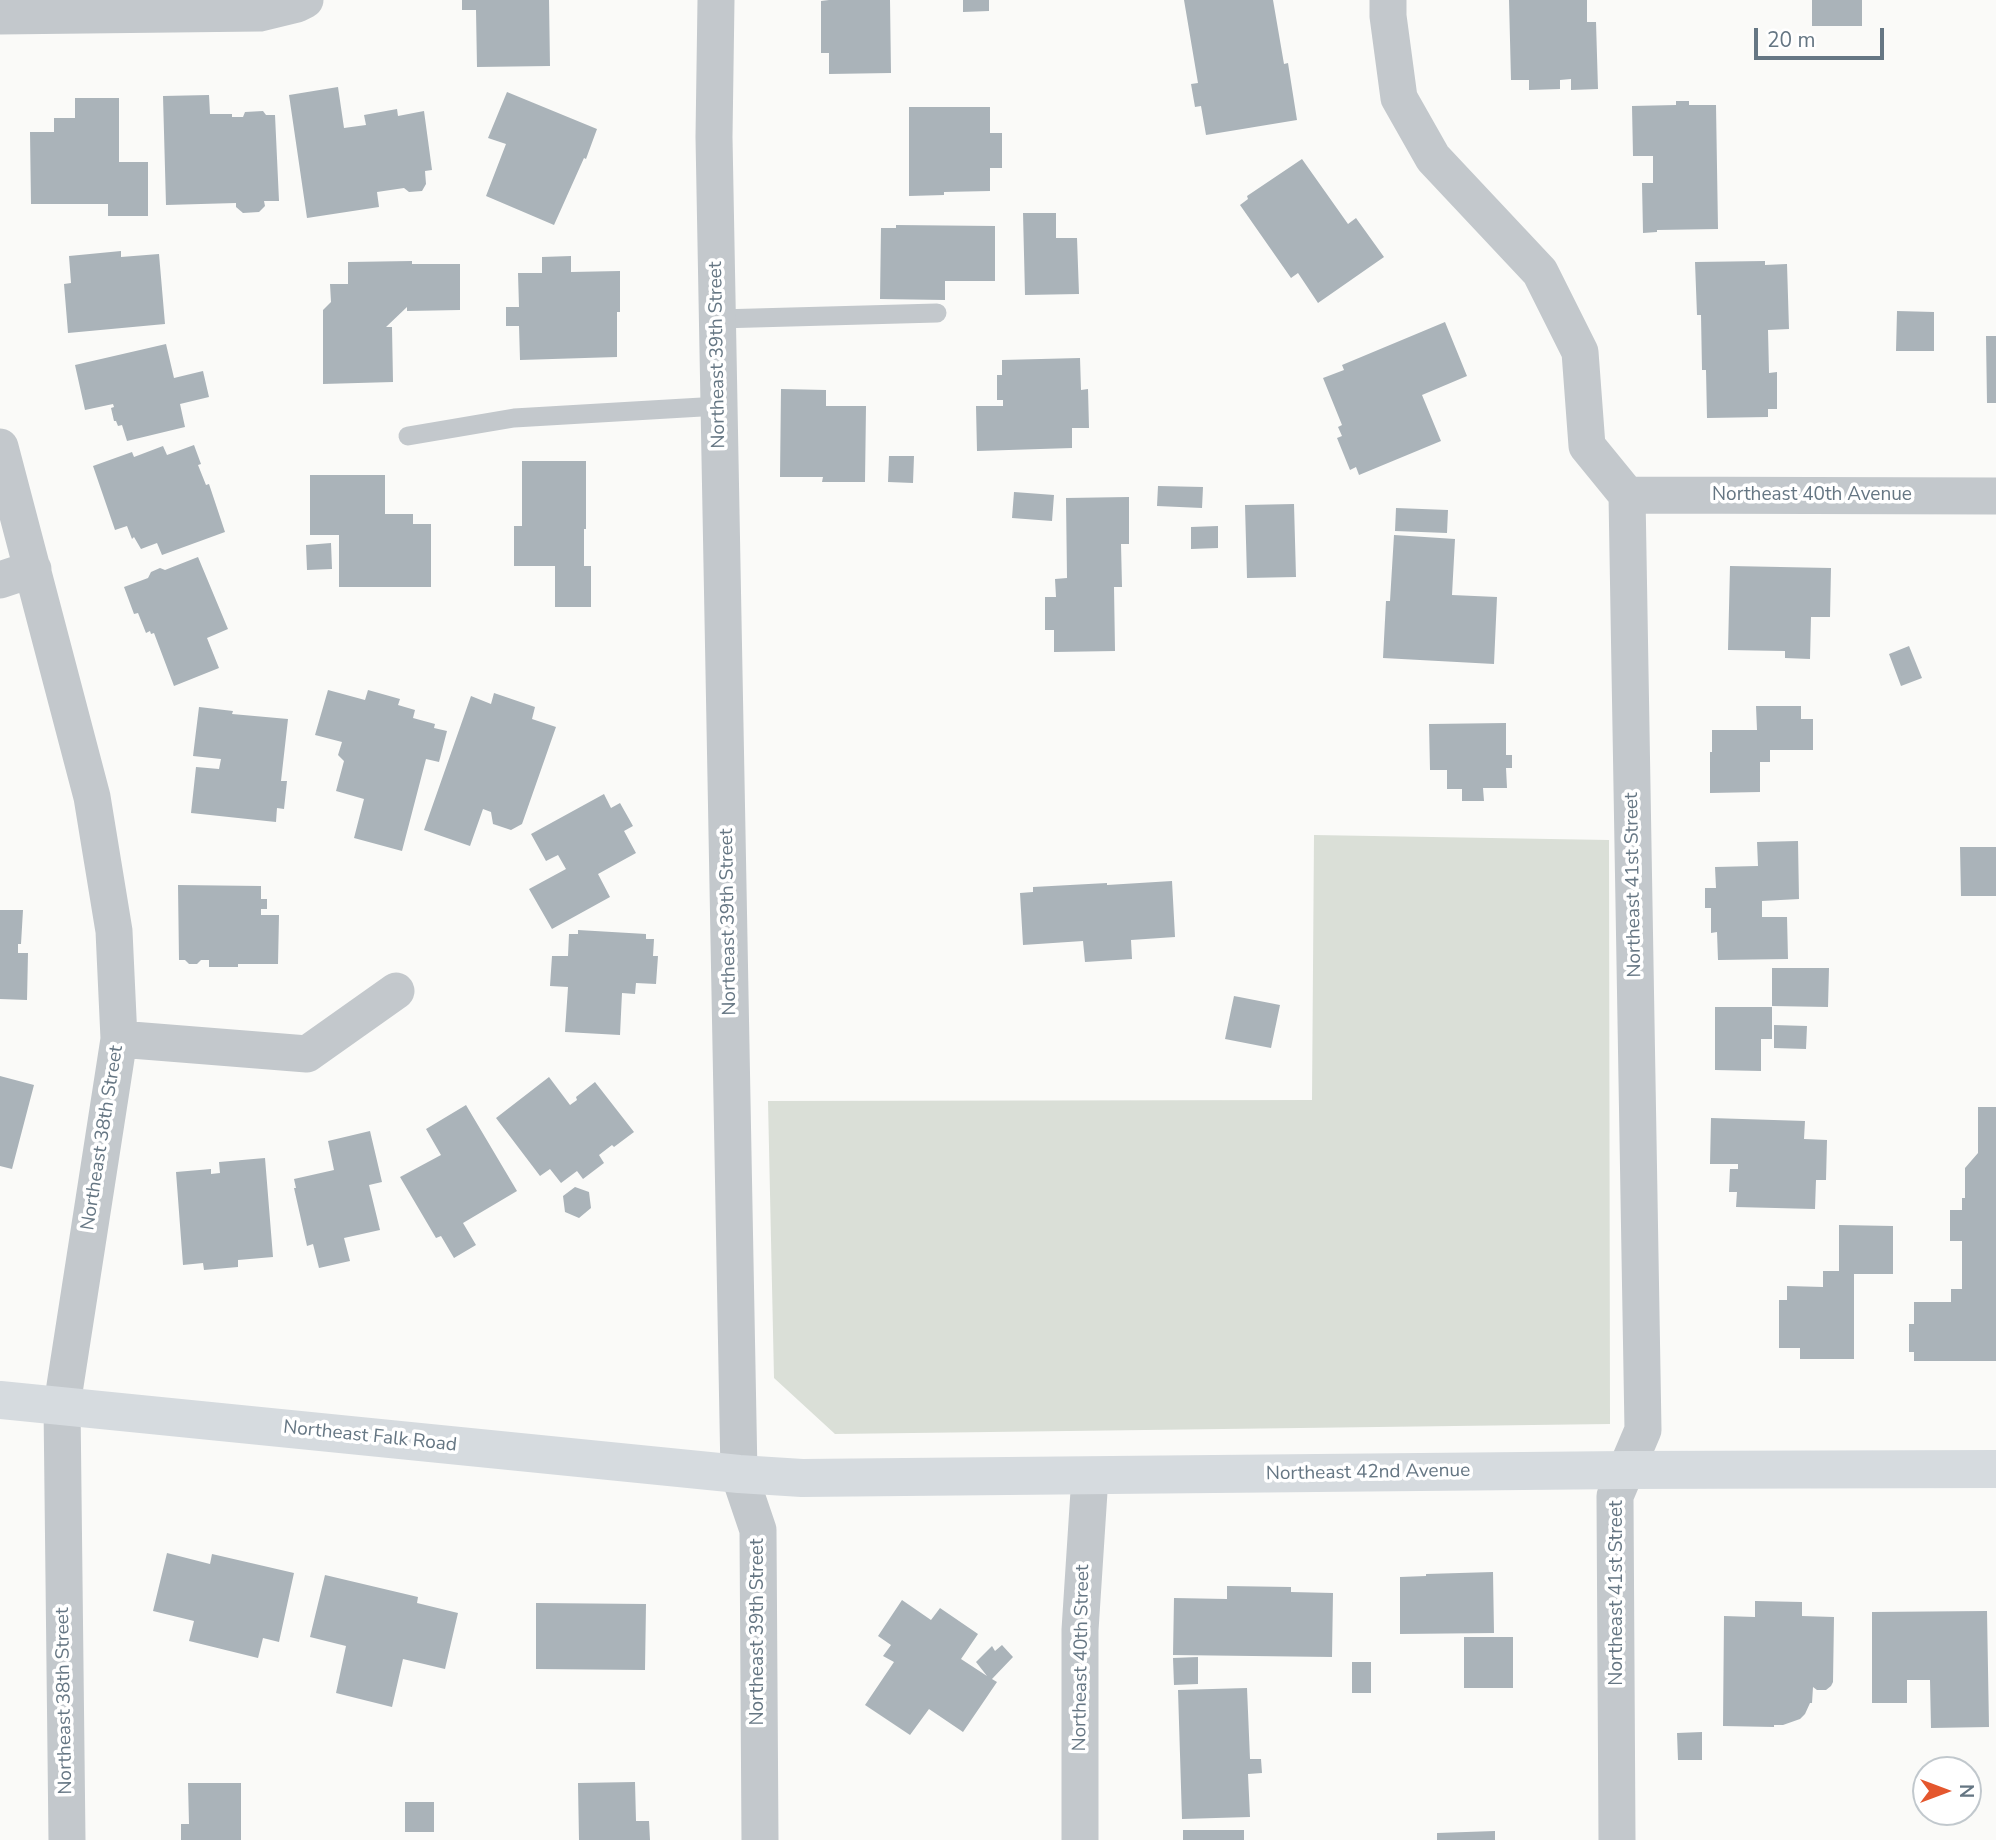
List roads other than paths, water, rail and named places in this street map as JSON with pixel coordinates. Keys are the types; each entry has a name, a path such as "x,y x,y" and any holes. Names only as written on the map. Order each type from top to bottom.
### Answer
{"street":[{"path":"0,16 260,13 304,0"},
{"name":"Northeast 39th Street","path":"716,0 714,137 739,1474 758,1530 760,1840"},
{"path":"1388,0 1399,98 1433,158 1540,272 1580,352 1587,446 1627,495"},
{"name":"Northeast 38th Street","path":"0,447 16,574 92,797 114,931 119,1039 62,1405 67,1840"},
{"name":"Northeast 40th Avenue","path":"1627,495 1996,496"},
{"name":"Northeast 41st Street","path":"1617,1840 1615,1496 1643,1430 1627,495"},
{"path":"119,1039 307,1054 396,991"},
{"name":"Northeast Falk Road","path":"0,1400 739,1474"},
{"name":"Northeast 42nd Avenue","path":"739,1474 802,1478 1996,1469"},
{"name":"Northeast 40th Street","path":"1080,1840 1080,1630 1090,1476"}],"lane":[{"path":"718,319 937,313"},
{"path":"408,436 514,418 719,406"}]}
